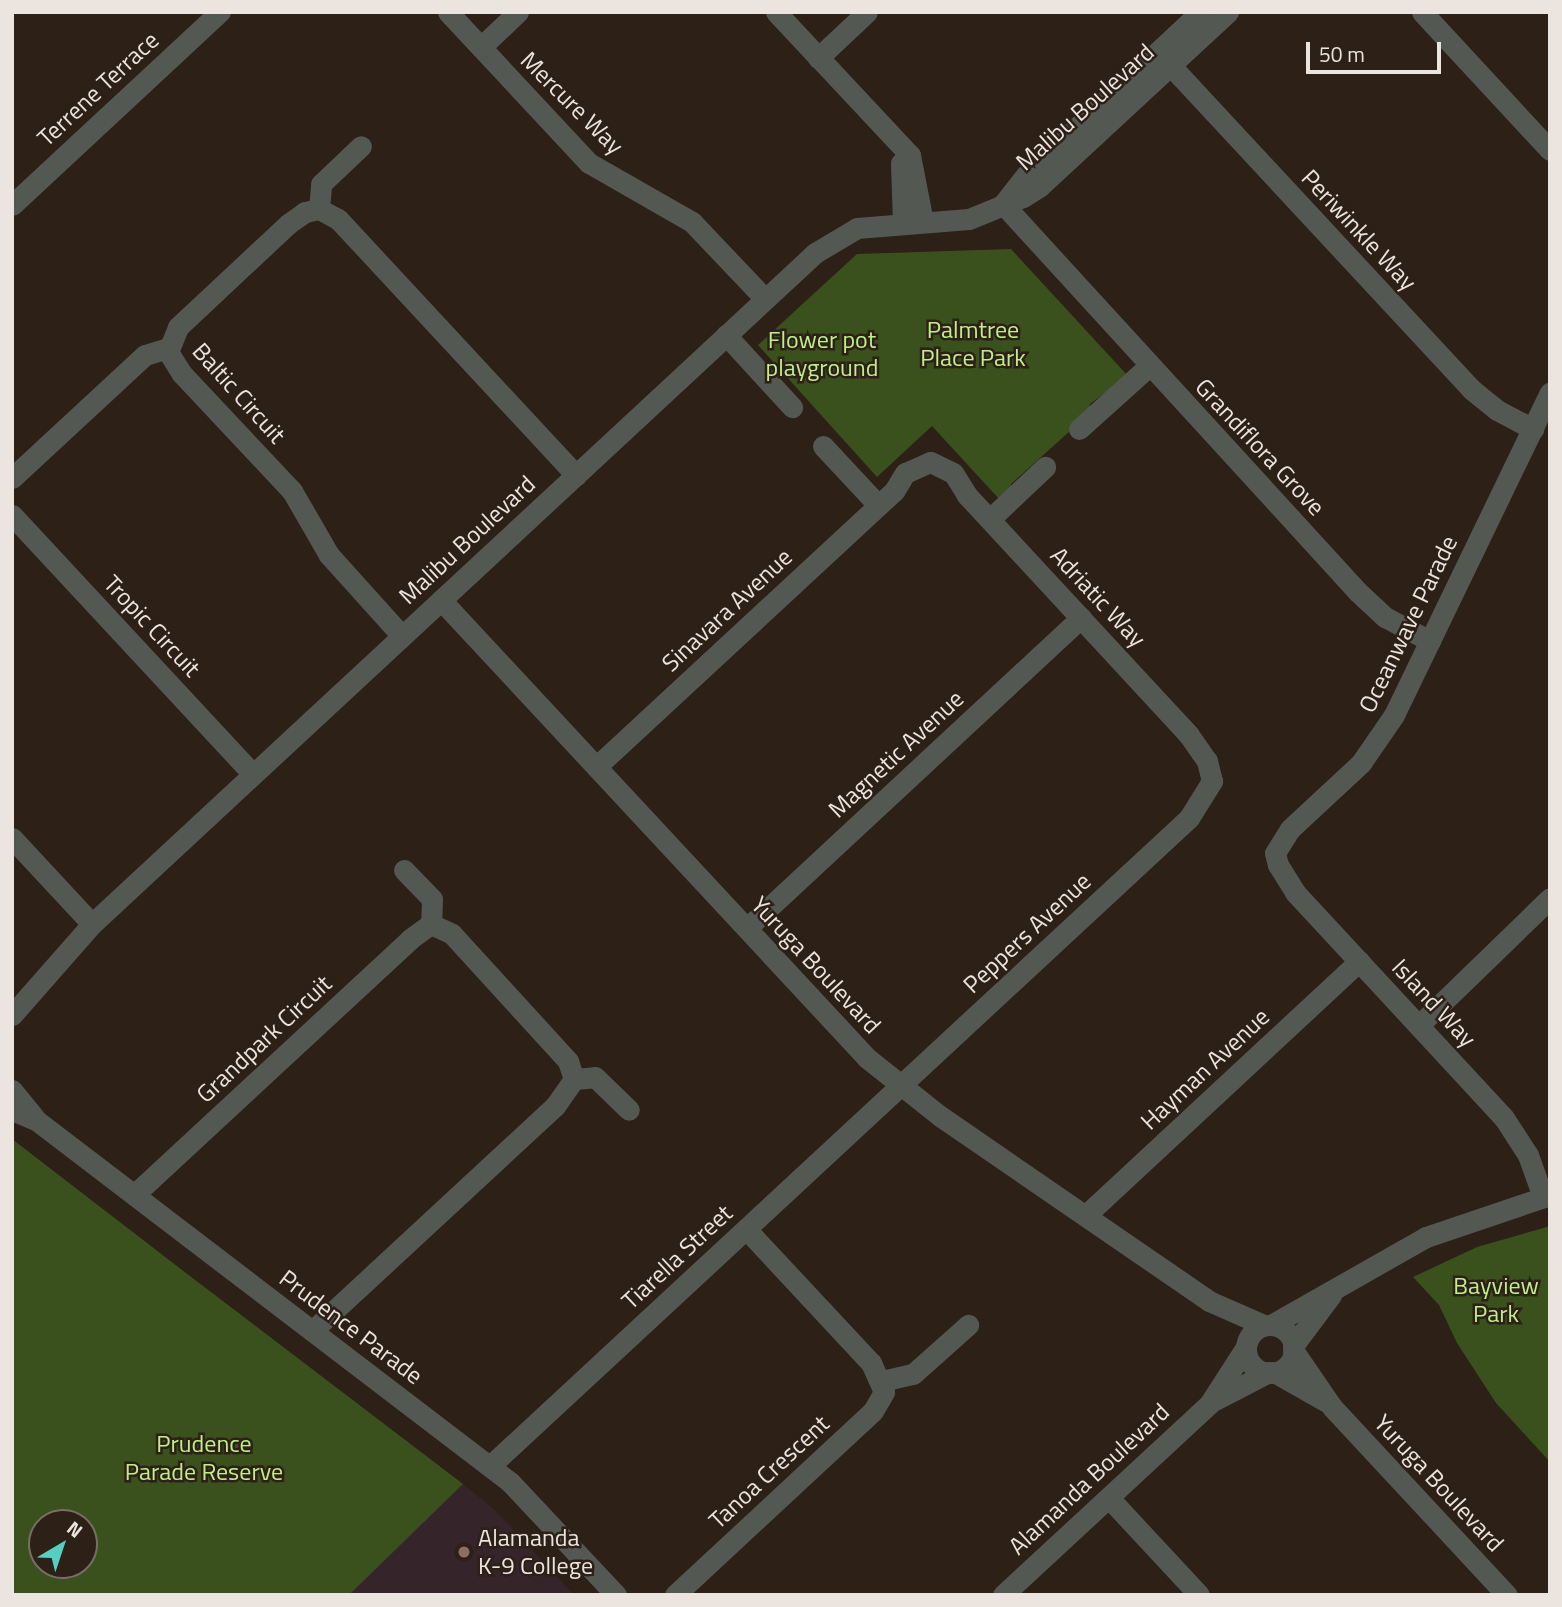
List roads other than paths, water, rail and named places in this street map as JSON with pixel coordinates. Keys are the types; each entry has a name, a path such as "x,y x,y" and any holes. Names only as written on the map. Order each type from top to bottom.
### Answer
{"street":[{"name":"Terrene Terrace","path":"12,205 220,12"},
{"name":"Mercure Way","path":"448,12 589,163 692,222 765,299"},
{"path":"481,47 518,12"},
{"path":"776,12 893,139 913,223"},
{"path":"818,58 867,12"},
{"name":"Malibu Boulevard","path":"1164,59 1200,12"},
{"name":"Malibu Boulevard","path":"14,1017 92,924 832,239 870,225 969,219 1003,204 1027,174 1164,59 1228,12"},
{"path":"1422,12 1550,150"},
{"name":"Periwinkle Way","path":"1164,59 1471,388 1497,410 1533,429"},
{"path":"361,146 321,184 319,209 338,219 576,475"},
{"name":"Grandiflora Grove","path":"1003,204 1020,238 1062,274 1358,592 1385,617 1430,641"},
{"name":"Baltic Circuit","path":"319,209 305,212 278,233 178,327 168,348 182,374 292,491 329,555 402,636"},
{"path":"726,335 792,407"},
{"path":"12,478 145,355 168,348"},
{"path":"1079,429 1149,366"},
{"name":"Oceanwave Parade","path":"1275,853 1290,828 1370,751 1394,715 1550,393"},
{"path":"823,446 886,498"},
{"path":"990,519 1045,467"},
{"name":"Sinavara Avenue","path":"596,767 886,498 912,468 932,469"},
{"name":"Adriatic Way","path":"932,469 953,473 967,495 1189,735 1219,781"},
{"name":"Tropic Circuit","path":"12,515 253,774"},
{"name":"Yuruga Boulevard","path":"441,600 863,1054 900,1087 1209,1301 1268,1325"},
{"name":"Magnetic Avenue","path":"747,928 1081,618"},
{"name":"Peppers Avenue","path":"900,1087 1189,818 1219,781"},
{"path":"12,838 92,924"},
{"name":"Island Way","path":"1275,853 1278,865 1295,892 1513,1130 1547,1196"},
{"path":"404,870 432,899 431,925 466,946 568,1061 574,1079"},
{"path":"1419,1025 1550,898"},
{"name":"Grandpark Circuit","path":"135,1195 410,939 431,925"},
{"name":"Hayman Avenue","path":"1086,1215 1359,961"},
{"path":"312,1331 555,1106 574,1079 595,1077 629,1110"},
{"name":"Tiarella Street","path":"489,1466 900,1087"},
{"name":"Prudence Parade","path":"12,1090 36,1120 519,1491 616,1595"},
{"name":"Prudence Parade","path":"12,1110 36,1120"},
{"path":"1332,1294 1293,1348 1288,1364 1272,1372 1255,1367 1246,1346 1252,1333 1332,1294 1426,1237 1547,1196"},
{"path":"746,1229 882,1381 913,1374 968,1325"},
{"name":"Yuruga Boulevard","path":"1209,1301 1246,1346"},
{"path":"1268,1325 1288,1334 1293,1348"},
{"name":"Alamanda Boulevard","path":"1003,1595 1210,1403 1246,1346"},
{"name":"Yuruga Boulevard","path":"1293,1348 1332,1406 1507,1595"},
{"name":"Yuruga Boulevard","path":"1272,1372 1332,1406"},
{"name":"Alamanda Boulevard","path":"1210,1403 1272,1372"},
{"name":"Tanoa Crescent","path":"675,1595 873,1411 884,1392 882,1381"},
{"path":"1108,1498 1199,1595"}],"place":[{"name":"Alamanda K-9 College","path":"464,1552"}],"park label":[{"name":"Palmtree Place Park","path":"973,344"},
{"name":"Flower pot playground","path":"822,354"},
{"name":"Bayview Park","path":"1496,1300"},
{"name":"Prudence Parade Reserve","path":"204,1458"}]}
